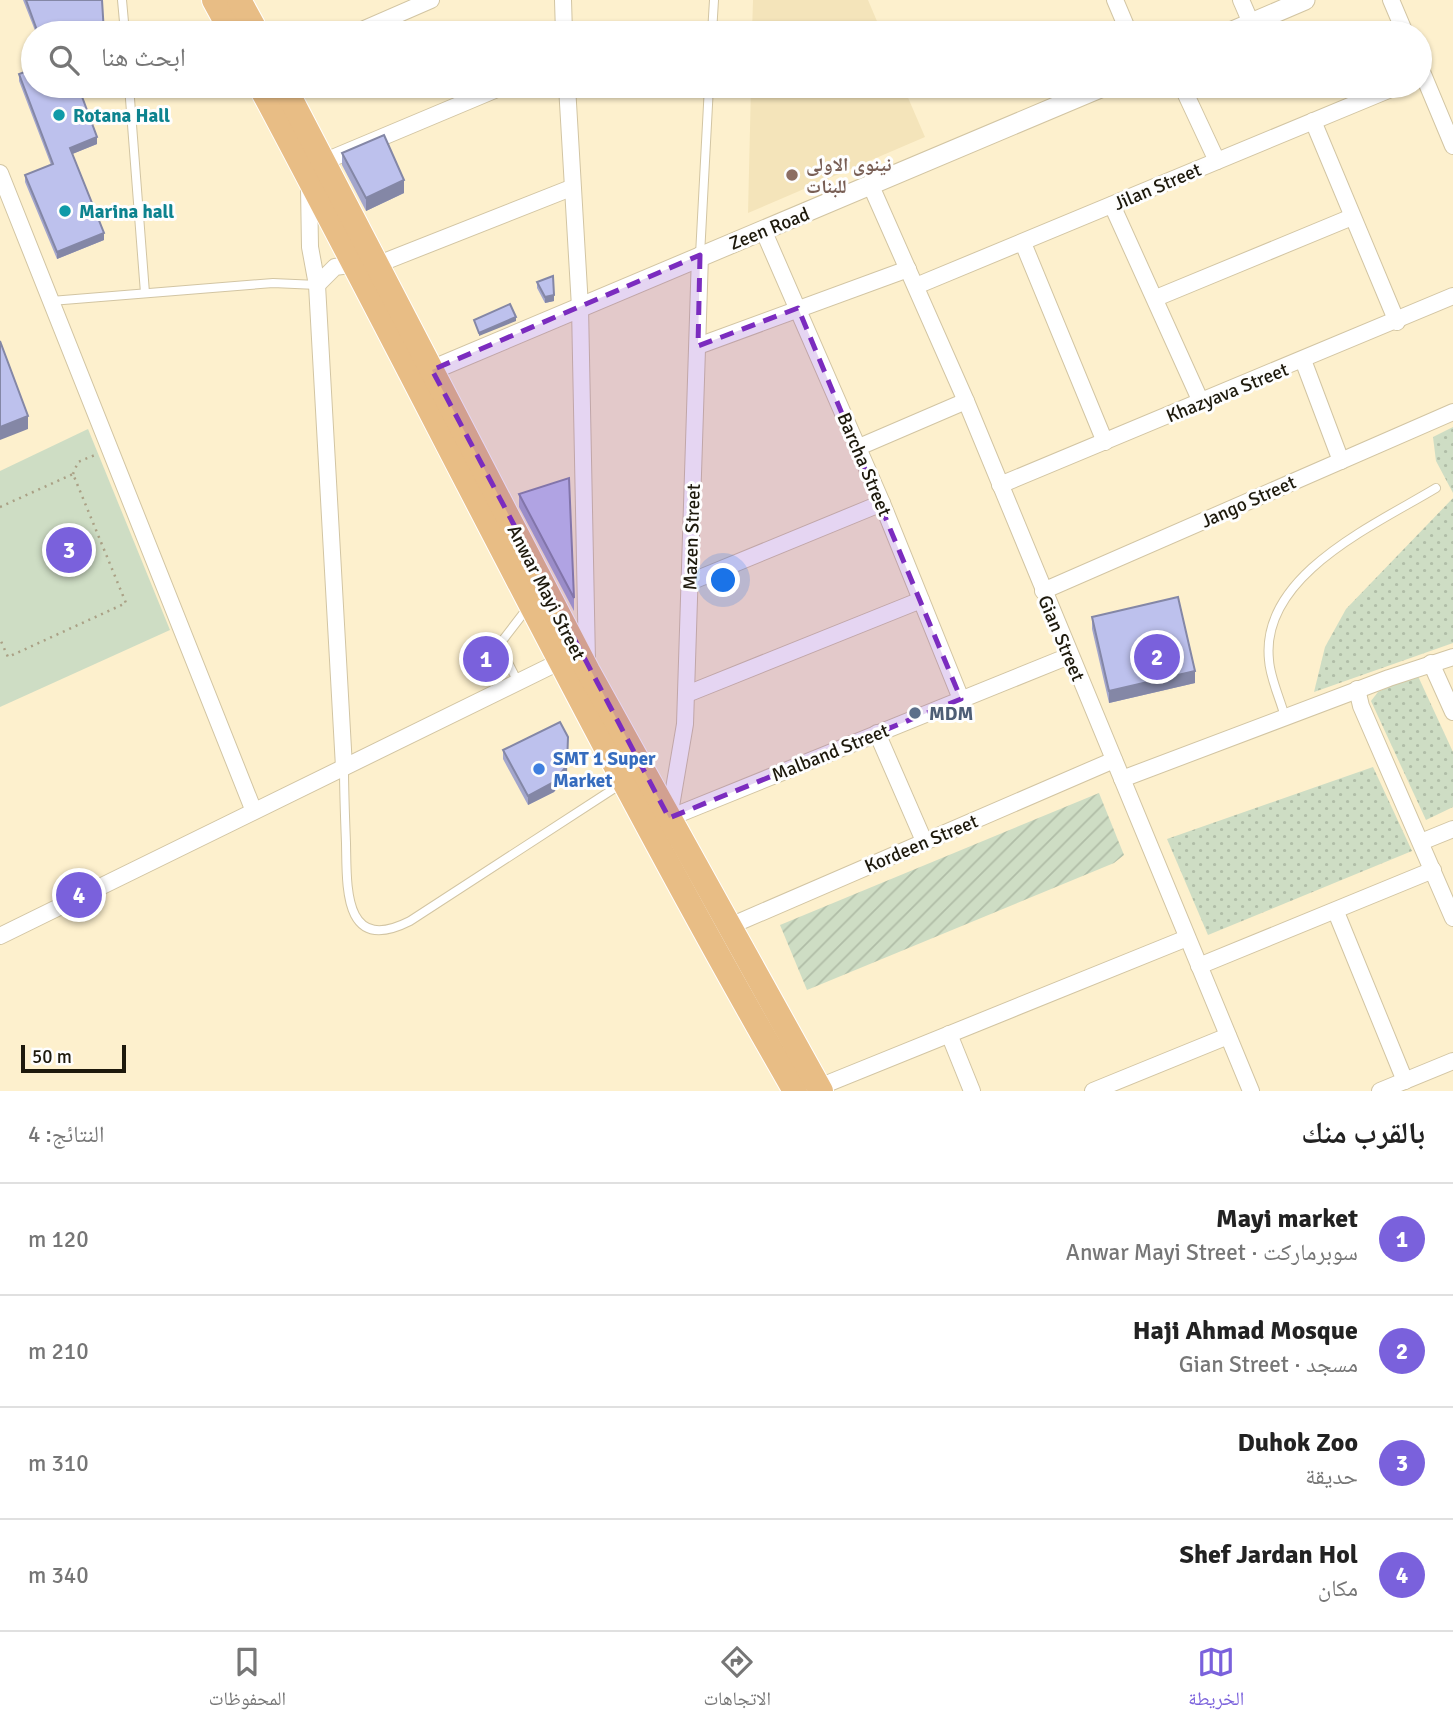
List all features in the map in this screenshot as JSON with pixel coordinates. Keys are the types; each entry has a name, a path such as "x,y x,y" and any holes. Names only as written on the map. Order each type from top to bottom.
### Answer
{"main road":[{"path":"214,0 225,21"},
{"path":"239,0 250,21"},
{"name":"Anwar Mayi Street","path":"268,98 316,170 481,486 730,926 812,1090"},
{"name":"Anwar Mayi Street","path":"289,98 316,170"},
{"name":"Anwar Mayi Street","path":"366,264 432,370 531,604 707,938 812,1090"}],"street":[{"path":"563,0 564,21"},
{"path":"1115,0 1124,21"},
{"path":"1241,0 1250,21"},
{"path":"1256,21 1305,0"},
{"path":"1391,0 1400,21"},
{"path":"381,21 422,2"},
{"path":"344,766 317,285 310,247 316,170 477,98"},
{"path":"567,98 580,307 588,671"},
{"name":"Zeen Road","path":"432,370 1077,98"},
{"path":"1188,98 1217,161"},
{"name":"Jilan Street","path":"916,286 1369,98"},
{"path":"1432,98 1453,146"},
{"path":"1313,121 1397,321"},
{"path":"0,173 253,809"},
{"name":"Gian Street","path":"871,186 966,401 1042,592 1251,1091"},
{"path":"317,285 335,267 366,264 571,188"},
{"path":"1112,205 1201,402"},
{"path":"1156,298 1352,217"},
{"name":"Barcha Street","path":"764,232 859,447 961,699"},
{"path":"1023,243 1105,442"},
{"name":"Mazen Street","path":"669,818 681,756 687,694 700,255"},
{"path":"698,346 908,269"},
{"name":"Khazyava Street","path":"1000,485 1453,296"},
{"path":"1303,360 1341,461"},
{"path":"859,447 966,401"},
{"name":"Jango Street","path":"1042,592 1453,412"},
{"path":"690,582 882,503"},
{"path":"687,694 921,600"},
{"name":"Malband Street","path":"669,818 1069,656"},
{"path":"1122,779 1357,689 1453,657"},
{"path":"0,936 253,809 561,661"},
{"path":"1431,663 1453,712"},
{"path":"1357,689 1361,706 1453,918"},
{"path":"877,733 924,842"},
{"name":"Kordeen Street","path":"730,926 1114,760"},
{"path":"1421,842 1453,829"},
{"path":"1199,966 1433,870"},
{"path":"1336,912 1402,1085"},
{"path":"812,1090 1187,938"},
{"path":"949,1034 972,1091"},
{"path":"1093,1091 1228,1036"},
{"path":"1380,1091 1402,1085 1453,1061"}],"lane":[{"path":"122,0 124,21"},
{"path":"713,21 714,0"},
{"path":"130,98 145,293"},
{"path":"700,255 708,98"},
{"path":"51,301 273,283 317,285"},
{"path":"1285,716 1269,660 1270,628 1282,598 1307,572 1335,550 1436,488"},
{"path":"518,682 499,645 531,604"},
{"path":"344,766 349,906 364,926 376,930 388,930 410,921 623,782"}],"path":[{"path":"0,507 73,474 78,462 110,449"},
{"path":"0,639 8,657 126,603 73,474"}],"highlighted area":[{"path":"700,255 698,346 798,308 961,699 669,818 432,370"}],"shaded area":[{"path":"753,0 868,0 877,21 752,21"},
{"name":"نينوى الاولى للبنات","path":"751,98 908,98 925,137 748,213"}],"green space":[{"path":"1453,427 1453,493 1436,461 1433,437"},
{"path":"88,429 170,630 0,707 0,471"},
{"path":"1453,498 1453,643 1314,692 1325,647 1346,609"},
{"path":"1417,674 1453,752 1453,807 1426,820 1371,701 1378,692"},
{"path":"1373,767 1412,851 1208,935 1167,839"},
{"path":"1099,793 1124,855 1114,863 807,990 780,925"}],"building":[{"path":"26,0 102,0 103,21 34,21"},
{"path":"28,98 82,98 97,137 70,148 104,233 57,252 25,175 53,164"},
{"path":"384,135 404,180 366,198 342,153"},
{"path":"553,276 554,295 545,297 537,282"},
{"path":"510,304 516,317 479,333 474,320"},
{"path":"0,341 28,416 0,427"},
{"path":"569,478 574,598 519,494"},
{"path":"1178,597 1195,671 1109,691 1092,617"},
{"name":"SMT 1 Super Market","path":"560,722 568,737 567,765 554,782 528,796 503,750"}],"place":[{"name":"Rotana Hall","path":"59,115"},
{"name":"نينوى الاولى للبنات","path":"792,175"},
{"name":"Marina hall","path":"65,211"},
{"name":"Duhok Zoo","path":"69,550"},
{"name":"Haji Ahmad Mosque","path":"1157,657"},
{"name":"Mayi market","path":"486,659"},
{"name":"MDM","path":"915,713"},
{"name":"SMT 1 Super Market","path":"539,769"},
{"name":"Shef Jardan Hol","path":"79,895"}]}
